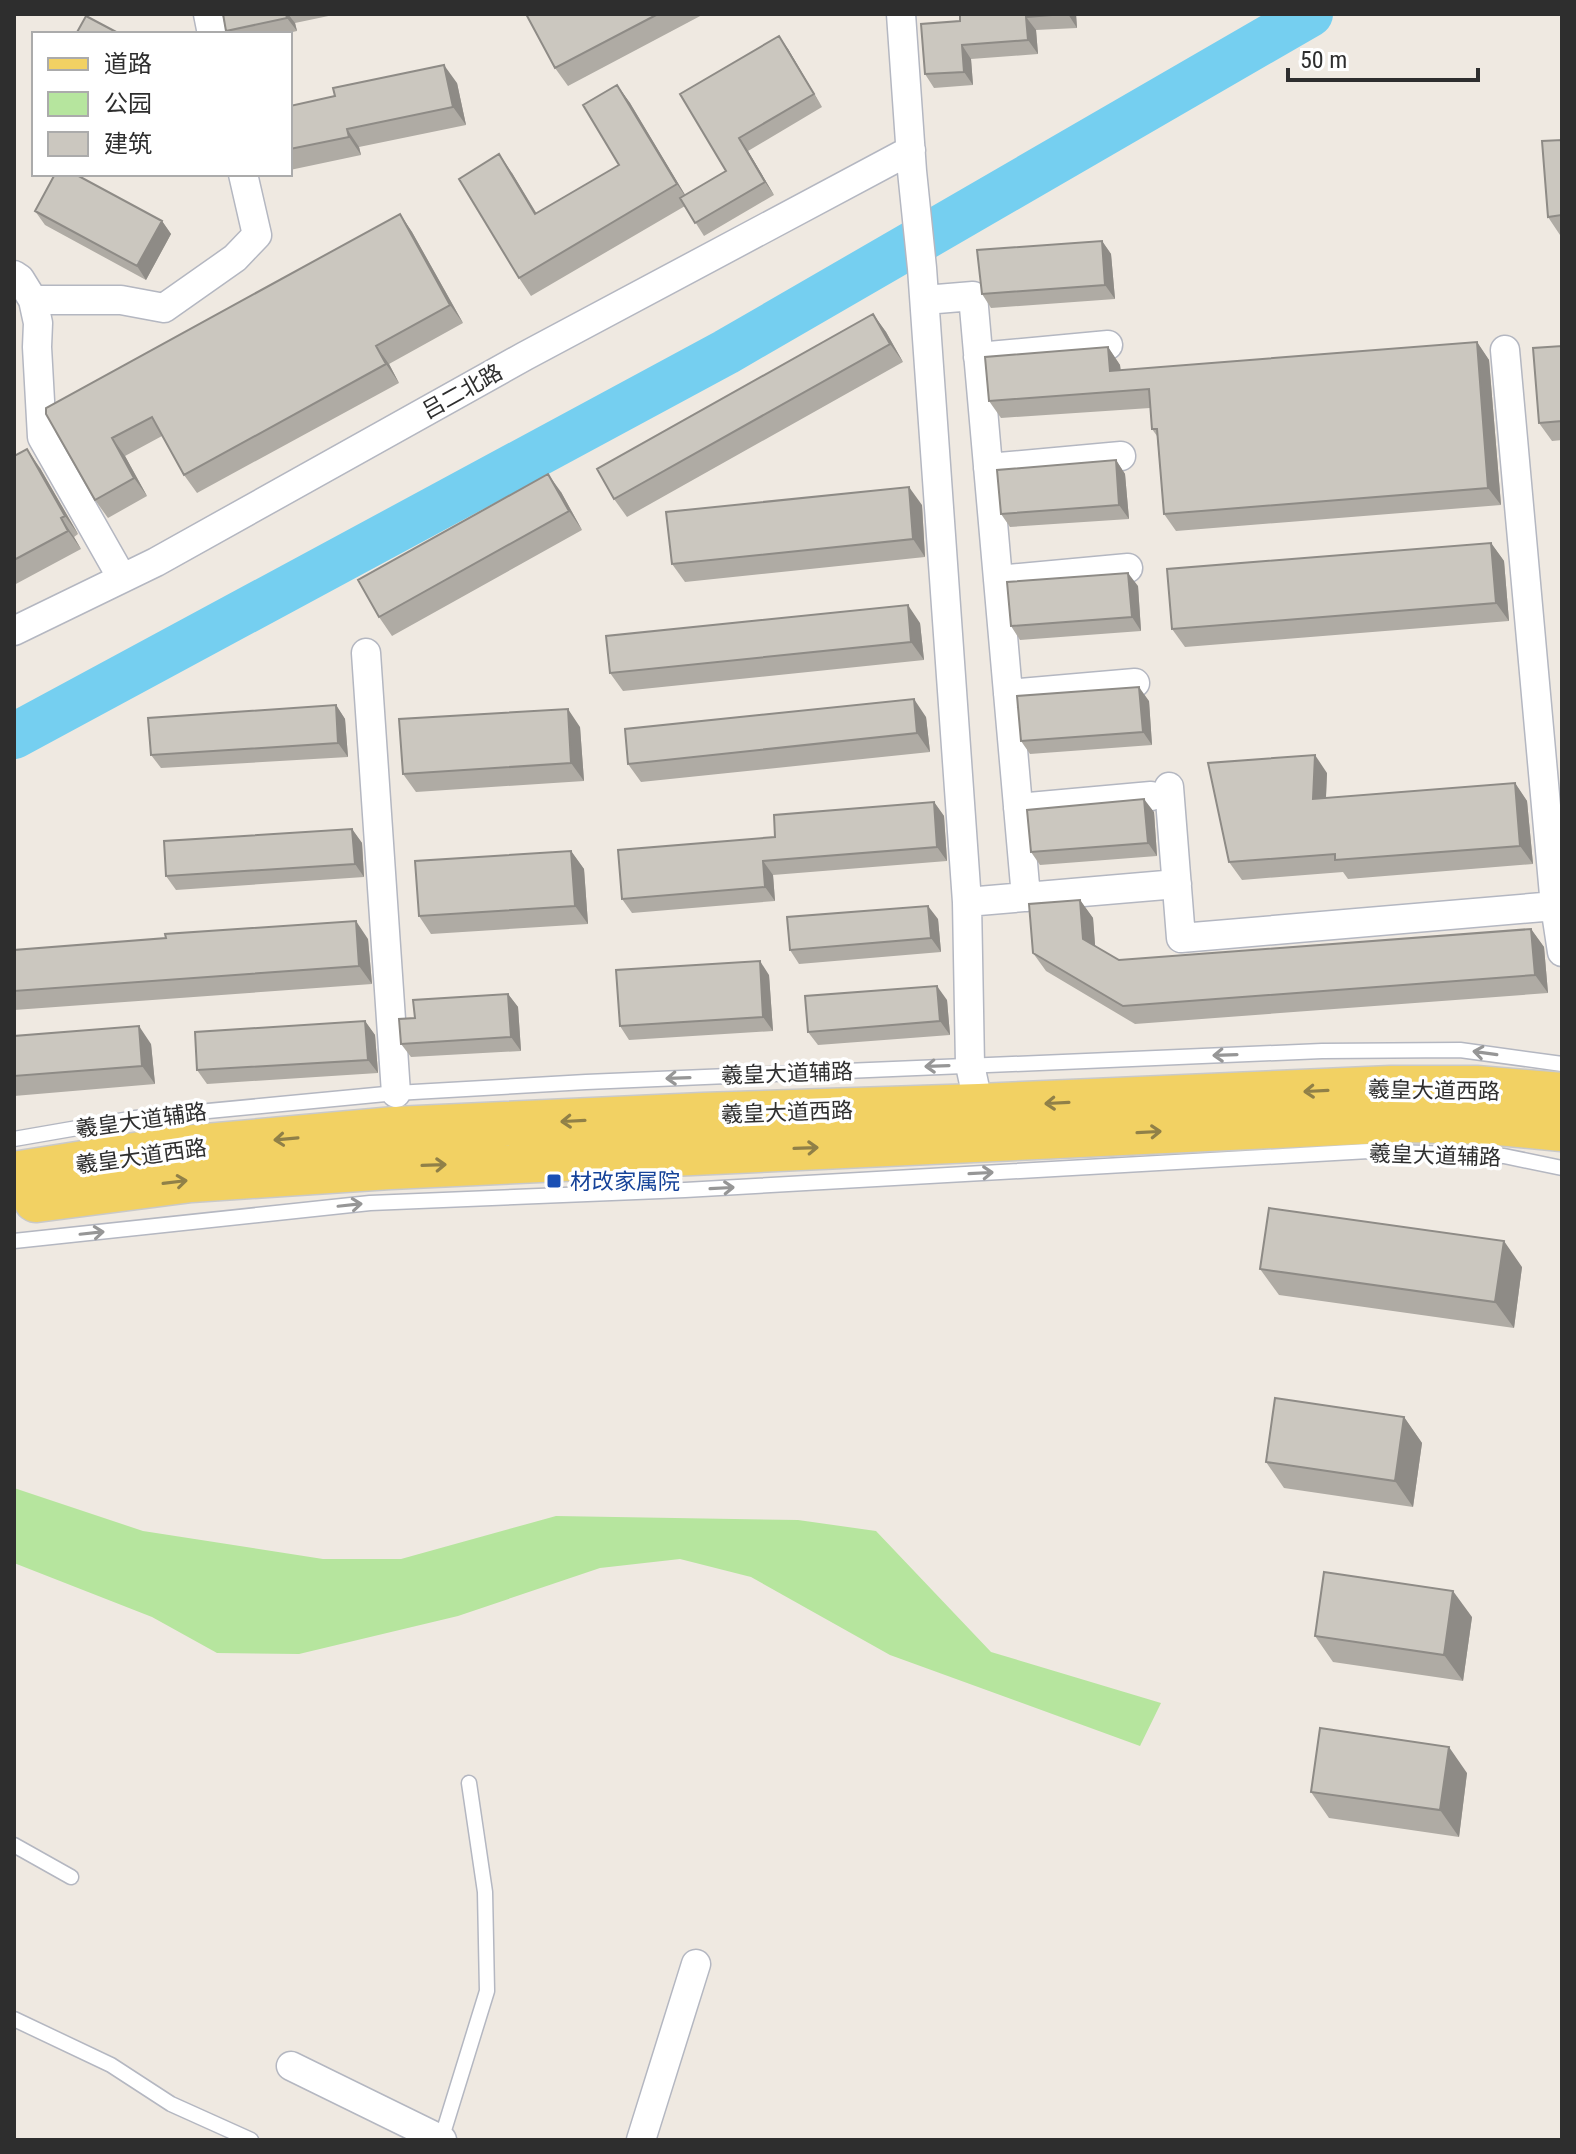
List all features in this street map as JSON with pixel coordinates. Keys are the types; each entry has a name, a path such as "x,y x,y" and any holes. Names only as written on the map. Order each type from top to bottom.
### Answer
{"main road":[{"name":"羲皇大道西路","path":"14,1174 173,1149 395,1129 1391,1088 1476,1088 1562,1095"},
{"name":"羲皇大道西路","path":"14,1203 191,1180 390,1167 978,1104 1488,1122 1562,1129"}],"street":[{"path":"901,14 925,300 978,1104"},
{"name":"吕二北路","path":"14,631 156,562 525,356 912,161"},
{"path":"33,300 121,300 164,308 235,258 257,235 243,176"},
{"path":"14,275 33,300 38,323 42,437 122,578"},
{"path":"925,300 973,296 1026,897"},
{"path":"978,357 1108,345"},
{"path":"1505,350 1555,906 1562,952"},
{"path":"988,468 1121,456"},
{"path":"998,580 1128,568"},
{"path":"366,653 396,1093"},
{"path":"1008,694 1135,683"},
{"path":"1018,808 1160,792 1177,884 1181,938 1555,906"},
{"path":"967,902 1177,884"},
{"path":"641,2140 696,1964"},
{"path":"291,2066 442,2140"}],"lane":[{"name":"羲皇大道辅路","path":"14,1139 135,1118 396,1093 586,1082 978,1104 1322,1051 1460,1050 1562,1064"},
{"name":"羲皇大道辅路","path":"14,1241 370,1203 685,1190 1369,1151 1504,1156 1562,1168"},
{"path":"442,2140 487,1991 485,1892 469,1783"},
{"path":"14,1845 71,1877"},
{"path":"14,2019 111,2065 171,2104 251,2140"}],"green space":[{"path":"14,1488 143,1531 323,1559 401,1559 556,1516 798,1520 876,1531 991,1652 1161,1703 1140,1746 890,1655 751,1577 680,1559 600,1568 458,1616 299,1654 217,1653 152,1617 14,1563"}],"building":[{"path":"223,14 286,14 287,18 226,31"},
{"path":"526,14 658,14 555,68"},
{"path":"960,14 1065,14 1026,17 1028,40 962,45 964,72 925,74 921,24 960,21"},
{"path":"86,16 116,32 77,32"},
{"path":"779,36 814,94 739,138 765,182 695,223 680,198 726,171 680,94"},
{"path":"444,65 453,107 347,129 349,137 292,149 292,106 335,96 333,88"},
{"path":"617,85 677,184 519,278 459,179 499,154 535,214 619,165 583,105"},
{"path":"1562,140 1562,215 1548,217 1542,141"},
{"path":"54,176 79,176 162,221 137,266 35,211"},
{"path":"400,214 450,305 376,346 386,364 184,475 152,417 112,438 134,478 95,500 46,414 46,408"},
{"path":"1102,241 1105,285 982,294 977,250"},
{"path":"873,314 890,344 614,499 597,469"},
{"path":"1477,342 1488,488 1164,514 1157,429 1152,429 1149,389 989,401 985,357 1108,347 1110,371"},
{"path":"1562,346 1562,421 1539,423 1533,348"},
{"path":"27,449 65,516 61,518 68,531 14,560 14,456"},
{"path":"1116,460 1119,505 1001,514 997,470"},
{"path":"548,474 569,511 379,617 358,580"},
{"path":"909,487 913,539 672,564 666,512"},
{"path":"1491,543 1496,603 1172,629 1167,569"},
{"path":"1128,573 1132,617 1011,626 1007,582"},
{"path":"908,605 911,642 610,673 606,636"},
{"path":"1139,687 1143,732 1021,741 1017,696"},
{"path":"914,699 917,733 628,764 625,729"},
{"path":"336,705 338,743 151,755 148,718"},
{"path":"568,709 571,763 403,774 399,719"},
{"path":"1315,755 1313,799 1515,783 1520,846 1335,860 1335,854 1229,862 1208,763"},
{"path":"1144,799 1148,843 1031,852 1027,810"},
{"path":"934,802 937,847 763,861 765,887 622,899 618,850 775,837 774,815"},
{"path":"352,829 355,864 166,876 164,841"},
{"path":"571,851 575,906 419,916 415,861"},
{"path":"1080,900 1083,939 1119,960 1531,929 1535,975 1123,1006 1033,953 1029,904"},
{"path":"928,906 931,938 790,950 787,917"},
{"path":"356,921 359,966 14,991 14,950 166,938 165,934"},
{"path":"760,961 763,1017 620,1026 616,970"},
{"path":"937,986 940,1021 808,1032 805,996"},
{"path":"508,994 511,1037 401,1044 399,1019 415,1018 413,1000"},
{"path":"365,1021 368,1060 197,1070 195,1032"},
{"path":"139,1026 142,1066 14,1076 14,1036"},
{"path":"1269,1208 1504,1241 1495,1302 1260,1269"},
{"path":"1275,1398 1404,1417 1395,1481 1266,1462"},
{"path":"1324,1572 1453,1591 1444,1655 1315,1636"},
{"path":"1320,1728 1449,1747 1440,1810 1311,1792"}],"waterway":[{"path":"14,736 726,352 1310,14"}],"place":[{"name":"材改家属院","path":"554,1181"}]}
